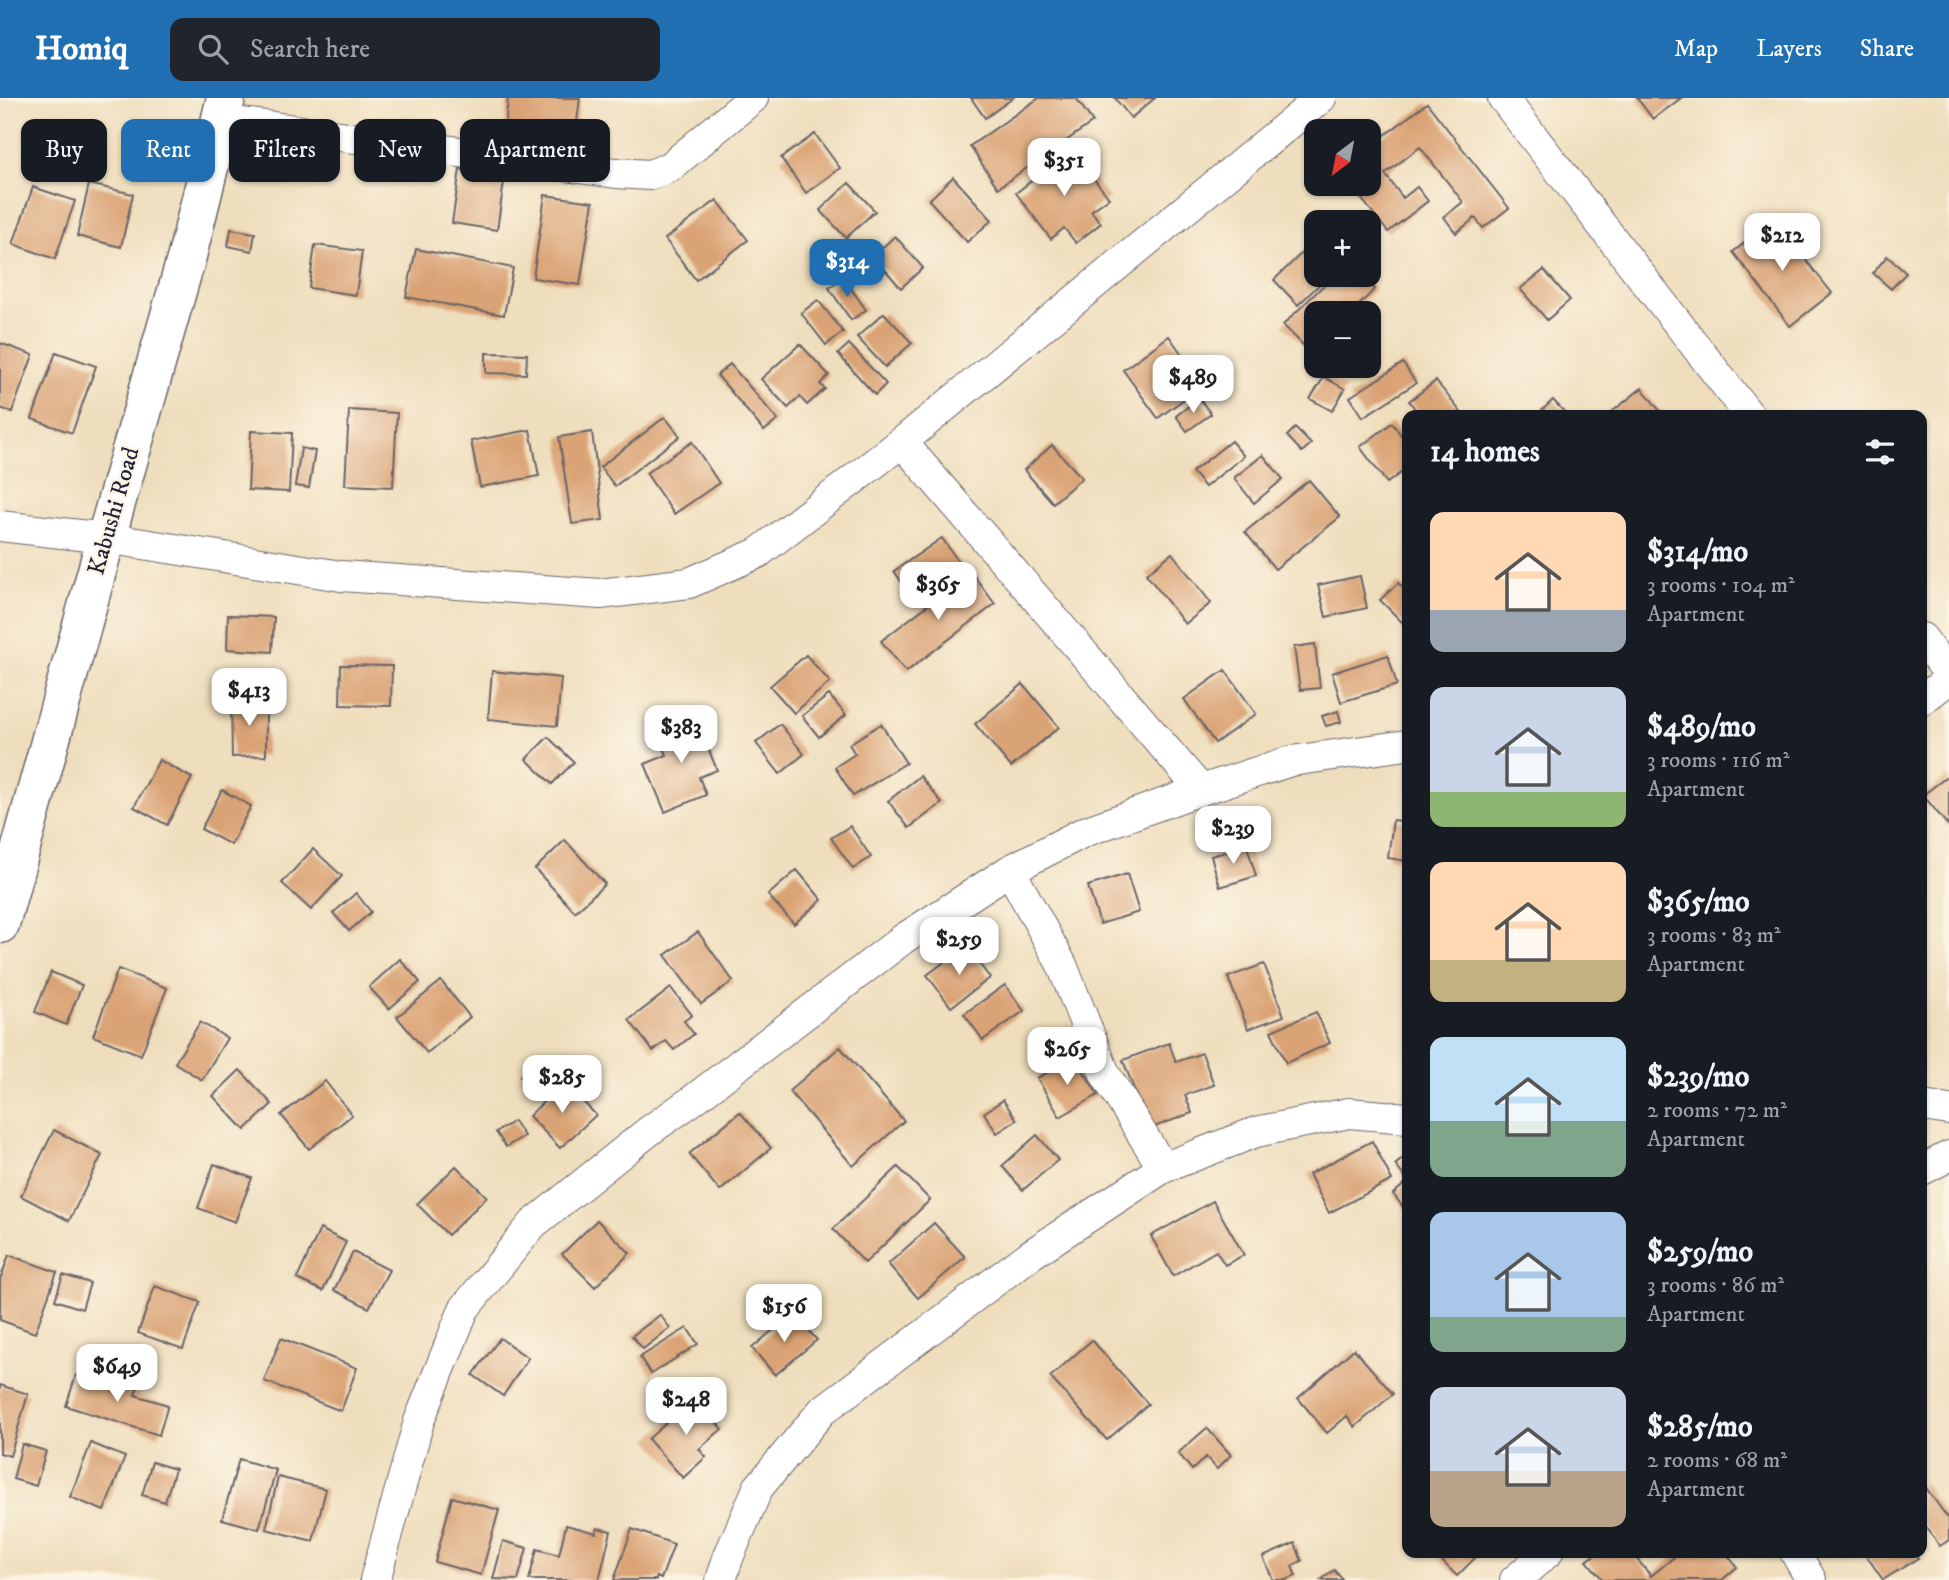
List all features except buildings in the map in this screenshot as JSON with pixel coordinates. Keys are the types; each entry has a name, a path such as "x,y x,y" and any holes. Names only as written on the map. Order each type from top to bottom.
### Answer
{"main road":[{"name":"Kabushi Road","path":"0,924 187,256 223,109"}],"street":[{"path":"223,109 616,173 650,175 670,167 753,98"},
{"path":"0,526 106,538 341,576 600,594 689,583 758,553 902,442 1321,98"},
{"path":"1503,98 1745,410"},
{"path":"902,442 1201,790"},
{"path":"1927,645 1949,674"},
{"path":"1927,696 1949,679"},
{"path":"374,1580 419,1421 464,1309 533,1224 649,1131 904,939 1010,870 1084,832 1291,761 1402,746"},
{"path":"1010,870 1062,965 1105,1074 1163,1168"},
{"path":"1927,1107 1949,1110"},
{"path":"721,1580 758,1488 822,1411 1030,1255 1163,1168 1256,1132 1349,1113 1402,1118"},
{"path":"1927,1167 1949,1156"},
{"path":"1515,1580 1541,1558"},
{"path":"1799,1558 1811,1580"}]}
